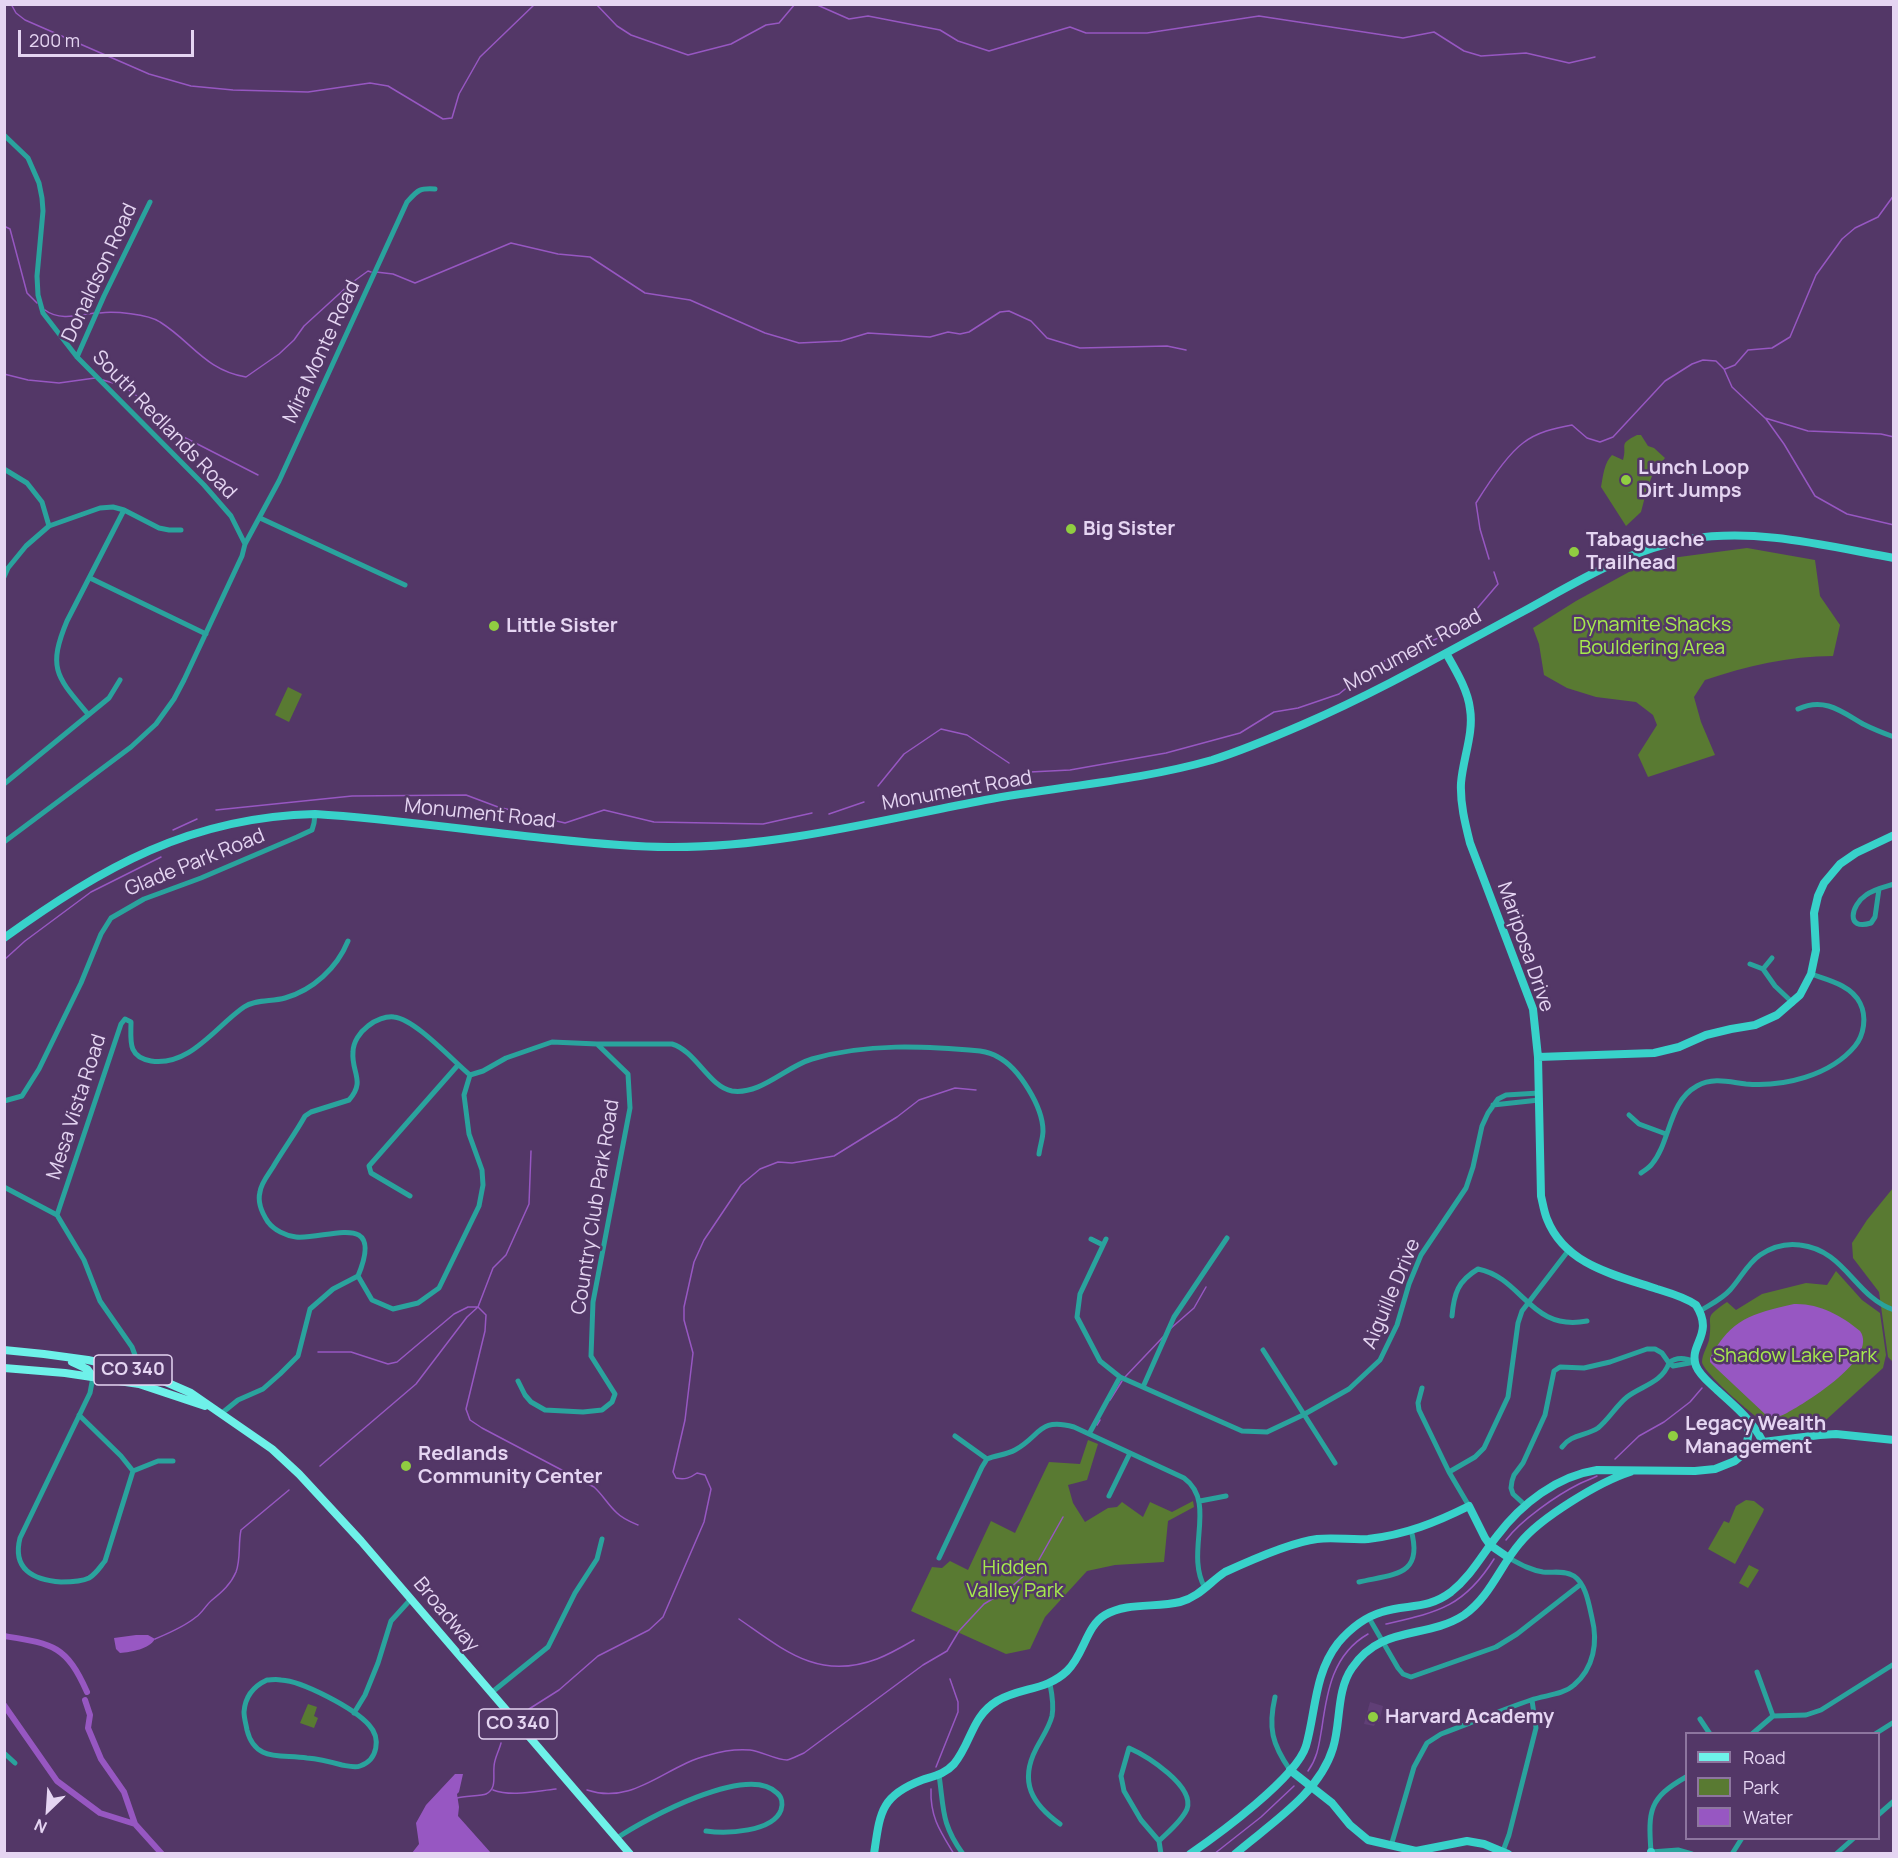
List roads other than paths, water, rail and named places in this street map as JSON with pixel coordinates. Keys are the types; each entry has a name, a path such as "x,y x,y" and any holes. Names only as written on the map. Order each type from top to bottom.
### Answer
{"main road":[{"name":"Broadway","path":"4,1350 77,1359 133,1370 171,1383 222,1413 257,1438 294,1468 326,1501 629,1852"},
{"path":"35,1353 77,1363 87,1369 93,1377"},
{"name":"Broadway","path":"4,1368 139,1384 222,1413"}],"street":[{"name":"South Redlands Road","path":"4,135 28,158 39,183 43,211 37,276 38,295 43,314 77,357 204,485 231,516 245,544"},
{"name":"Mira Monte Road","path":"245,544 260,518 407,202 416,191 422,188 435,189"},
{"name":"Donaldson Road","path":"77,357 150,202"},
{"path":"4,469 27,483 42,502 49,526"},
{"path":"4,577 8,568 26,546 49,526 100,508 113,507 124,510 159,528 181,530"},
{"path":"88,714 62,681 56,661 60,640 124,510"},
{"path":"260,518 405,585"},
{"name":"Monument Road","path":"4,938 103,874 159,845 188,834 237,821 279,815 315,814 644,847 699,847 759,842 900,818 987,800 1119,780 1212,759 1267,740 1351,703 1613,563 1644,551 1688,539 1717,536 1770,536 1893,558"},
{"path":"4,842 148,732 174,699 242,556 245,544"},
{"path":"90,578 206,634"},
{"name":"Mariposa Drive","path":"1446,653 1469,700 1471,710 1470,731 1461,782 1464,821 1470,843 1533,1010 1538,1057 1541,1196 1546,1219 1555,1236 1568,1251 1589,1265 1691,1301 1700,1311"},
{"path":"4,784 109,698 120,680"},
{"path":"1798,709 1808,704 1827,705 1893,737"},
{"name":"Glade Park Road","path":"4,1101 22,1096 39,1069 81,982 101,934 111,918 144,898 201,878 312,830 315,814"},
{"path":"1538,1057 1654,1053 1679,1047 1706,1035 1755,1025 1777,1016 1793,1003 1805,988 1811,974 1816,950 1814,913 1824,883 1846,859 1893,835"},
{"path":"1879,889 1875,917 1871,923 1858,924 1853,919 1852,913 1857,904 1866,895 1879,889 1893,885"},
{"name":"Mesa Vista Road","path":"57,1215 121,1024 125,1019 130,1022 129,1042 136,1054 154,1061 170,1060 190,1052 206,1041 245,1006 285,998 308,988 331,970 342,955 348,941"},
{"path":"1763,969 1772,958"},
{"path":"1750,964 1763,969 1775,986 1793,1003"},
{"path":"1641,1173 1652,1164 1678,1105 1686,1094 1696,1087 1719,1080 1764,1084 1797,1080 1839,1061 1860,1040 1864,1016 1860,1003 1850,990 1811,974"},
{"path":"222,1413 238,1400 263,1389 298,1356 310,1309 333,1289 358,1276 365,1260 363,1242 356,1234 333,1232 299,1238 271,1226 263,1215 259,1198 262,1184 305,1116 349,1100 353,1096 358,1083 352,1058 353,1050 361,1033 375,1021 394,1017 405,1021 436,1043 470,1075"},
{"path":"470,1075 483,1071 506,1058 552,1042 672,1044 690,1054 728,1090 743,1092 762,1085 810,1060 842,1053 902,1046 969,1050 998,1056 1025,1084 1038,1104 1044,1132 1039,1154"},
{"name":"Country Club Park Road","path":"518,1381 531,1402 545,1410 583,1412 602,1410 612,1402 615,1394 591,1356 593,1302 630,1108 628,1074 597,1044"},
{"path":"410,1196 371,1173 369,1166 458,1065"},
{"path":"358,1276 372,1300 393,1309 418,1303 440,1288 479,1206 483,1185 482,1170 469,1134 464,1095 470,1075"},
{"name":"Aiguille Drive","path":"1091,1239 1105,1242 1080,1294 1077,1317 1100,1360 1120,1377 1242,1431 1267,1432 1349,1389 1380,1360 1397,1325 1408,1284 1421,1255 1466,1188 1482,1126 1493,1105 1539,1096"},
{"path":"1629,1115 1639,1124 1666,1134"},
{"path":"4,1187 57,1215 84,1260 100,1301 132,1347 135,1355 133,1370"},
{"path":"1143,1387 1174,1317 1227,1238"},
{"path":"1763,1442 1753,1424 1701,1376 1695,1362 1696,1350 1704,1330 1700,1311 1721,1299 1752,1261 1763,1253 1778,1246 1794,1244 1815,1248 1834,1258 1870,1296 1893,1310"},
{"path":"1449,1472 1480,1453 1504,1407 1511,1383 1518,1323 1527,1302 1568,1251"},
{"path":"1452,1316 1453,1300 1457,1289 1466,1276 1478,1269 1490,1271 1527,1302 1558,1322 1573,1324 1587,1321"},
{"path":"1525,1505 1513,1494 1512,1481 1545,1415 1554,1371 1560,1367 1584,1368 1610,1362 1647,1349 1655,1349 1662,1353 1673,1366 1695,1362"},
{"path":"1263,1350 1335,1463"},
{"path":"1562,1447 1566,1441 1599,1427 1624,1399 1652,1384 1663,1374 1669,1363"},
{"path":"93,1377 90,1393 20,1538 17,1549 23,1568 45,1581 66,1582 91,1577 105,1561 133,1471 158,1461 173,1461"},
{"path":"1089,1434 1120,1377"},
{"path":"1391,1846 1414,1767 1427,1743 1441,1734 1532,1700 1565,1691 1586,1672 1596,1642 1587,1597 1575,1577 1567,1573 1531,1569 1509,1558 1490,1545 1485,1538 1419,1410 1418,1402 1422,1388"},
{"path":"1738,1458 1749,1437 1748,1427 1741,1412"},
{"path":"79,1414 122,1456 133,1471"},
{"path":"939,1558 987,1459 1008,1454 1018,1449 1041,1428 1050,1424 1062,1423 1184,1478 1196,1489 1200,1501 1197,1561 1198,1572 1205,1588"},
{"path":"1299,1776 1316,1691 1327,1661 1346,1635 1369,1618 1382,1612 1422,1606 1449,1593 1468,1576 1504,1526 1525,1505 1560,1481 1583,1472 1608,1469 1708,1470 1727,1465 1753,1446 1763,1442 1836,1434 1893,1440"},
{"path":"955,1436 987,1459"},
{"path":"1109,1496 1130,1453"},
{"path":"1235,1854 1312,1786 1324,1769 1333,1748 1348,1675 1359,1660 1382,1641 1440,1626 1461,1617 1482,1598 1526,1536 1569,1504 1607,1480 1634,1470"},
{"path":"1200,1501 1226,1496"},
{"path":"874,1854 880,1814 889,1801 906,1787 939,1775 948,1769 956,1761 976,1722 991,1705 1008,1696 1050,1684 1069,1670 1078,1659 1093,1626 1103,1616 1122,1609 1181,1602 1193,1597 1216,1578 1233,1568 1296,1544 1317,1539 1371,1538 1412,1530 1443,1519 1469,1506"},
{"path":"1359,1582 1398,1573 1410,1565 1416,1551 1412,1530"},
{"path":"491,1693 548,1647 569,1604 597,1559 602,1539"},
{"path":"1369,1618 1398,1668 1403,1674 1411,1677 1496,1647 1517,1634 1581,1584"},
{"path":"354,1713 378,1663 390,1621 411,1599"},
{"path":"1754,1732 1773,1716 1806,1715 1821,1710 1893,1664"},
{"path":"1756,1672 1773,1716"},
{"path":"267,1680 282,1680 312,1689 354,1713 370,1725 376,1735 376,1749 371,1759 360,1766 263,1753 255,1747 252,1741 244,1714 247,1700 254,1688 267,1680"},
{"path":"1050,1684 1053,1707 1051,1719 1030,1760 1027,1774 1031,1790 1040,1805 1060,1824"},
{"path":"1275,1697 1272,1734 1275,1746 1290,1770 1332,1803 1361,1835 1391,1846 1421,1851 1467,1841 1484,1844 1505,1852 1536,1728 1532,1700"},
{"path":"1700,1719 1709,1732"},
{"path":"1878,1732 1893,1722"},
{"path":"1159,1841 1186,1812 1187,1798 1180,1786 1159,1764 1130,1748 1121,1776 1124,1791 1141,1820 1159,1841 1161,1854"},
{"path":"1191,1854 1278,1784 1305,1748"},
{"path":"4,1753 9,1760 15,1763"},
{"path":"939,1775 944,1820 963,1854"},
{"path":"1685,1778 1663,1792 1653,1808 1650,1828 1651,1853 1678,1850 1692,1854"},
{"path":"616,1838 642,1821 713,1791 744,1785 759,1785 777,1792 781,1798 780,1812 776,1818 764,1826 719,1833 706,1831"},
{"path":"1880,1813 1893,1801"},
{"path":"1732,1854 1741,1840"},
{"path":"1836,1854 1853,1840"}],"water":[{"path":"1794,1304 1820,1308 1837,1315 1860,1331 1863,1342 1851,1366 1838,1378 1810,1399 1784,1414 1777,1417 1769,1416 1717,1369 1710,1362 1710,1358 1726,1334 1744,1320 1766,1311"},
{"path":"148,1635 155,1639 144,1648 135,1651 120,1653 116,1649 114,1638"},
{"path":"455,1774 463,1774 457,1794 458,1816 491,1853 412,1853 419,1844 416,1823 426,1805"}],"waterway":[{"path":"11,4 16,13 25,20 149,74 191,86 233,90 308,92 370,83 388,86 443,119 452,118 459,94 480,57 535,4"},
{"path":"596,4 617,26 631,35 688,55 731,44 766,25 779,23 795,4"},
{"path":"815,4 849,19 868,16 940,30 958,41 989,51 1070,27 1086,33 1147,33 1259,16 1403,38 1434,32 1464,51 1481,56 1526,53 1569,63 1595,57"},
{"path":"1725,369 1735,365 1748,350 1772,348 1790,337 1816,275 1842,239 1855,228 1878,217 1894,195"},
{"path":"4,226 10,229 27,293 37,303"},
{"path":"376,272 393,274 415,283 511,243 558,254 590,257 645,293 690,300 765,333 799,343 841,341 868,333 930,337 948,332 960,334 969,332 1000,312 1009,311 1031,321 1047,338 1080,348 1167,346 1186,350"},
{"path":"100,313 114,312 155,319 209,362 246,377 279,354 294,340 304,326 350,284 368,271 371,272"},
{"path":"45,310 63,316 95,313"},
{"path":"1489,559 1480,529 1476,503 1517,448 1540,433 1572,425 1587,438 1600,442 1613,437 1665,381 1692,364 1703,360 1716,361 1724,369 1732,387 1765,418 1808,431 1881,434 1894,437"},
{"path":"4,374 28,380 59,383 95,378"},
{"path":"103,380 123,386 144,401 170,430 258,475"},
{"path":"1766,419 1815,496 1847,514 1894,525"},
{"path":"1030,772 1070,770 1166,753 1240,733 1274,712 1298,708 1339,694 1375,665 1463,625 1498,584 1494,572"},
{"path":"878,786 904,754 941,729 967,735 1009,763"},
{"path":"216,810 352,796 466,795 498,807 565,823 604,810 654,822 763,824 812,813"},
{"path":"829,814 864,802"},
{"path":"173,830 197,819"},
{"path":"4,960 25,941 91,892 161,857"},
{"path":"529,1709 559,1690 598,1656 649,1630 663,1617 704,1522 711,1489 705,1475 697,1473 679,1479 673,1472 685,1420 693,1353 684,1320 684,1307 694,1262 704,1240 741,1185 760,1169 778,1162 792,1163 834,1156 897,1117 919,1100 955,1088 976,1090"},
{"path":"320,1466 416,1384 467,1317 478,1307 493,1268 506,1255 529,1204 531,1151"},
{"path":"1170,1329 1194,1308 1206,1287"},
{"path":"318,1352 351,1352 388,1364 397,1362 454,1314 468,1307 478,1307 486,1315 485,1331 466,1409 470,1420 594,1487 619,1515 638,1525"},
{"path":"1125,1377 1163,1337"},
{"path":"1110,1400 1122,1381"},
{"path":"1615,1459 1639,1436 1664,1422 1690,1402 1702,1388"},
{"path":"1097,1425 1100,1420"},
{"path":"1506,1540 1530,1516 1550,1501 1597,1476"},
{"path":"155,1639 191,1621 226,1588 238,1567 241,1530 289,1490"},
{"path":"587,1790 620,1793 635,1789 693,1760 724,1751 750,1750 787,1760 804,1753 923,1665 947,1651 959,1631 984,1604 1009,1589 1036,1565 1063,1517"},
{"path":"1386,1624 1421,1616 1448,1605 1472,1588 1494,1559"},
{"path":"739,1619 787,1651 819,1664 856,1665 891,1653 914,1640"},
{"path":"1308,1771 1318,1750 1326,1700 1334,1674 1347,1652 1368,1634"},
{"path":"4,1636 56,1649 72,1665 87,1692"},
{"path":"936,1767 958,1712 958,1702 950,1679"},
{"path":"85,1700 90,1715 88,1728 101,1759 124,1792 135,1824"},
{"path":"4,1705 57,1781 100,1813 135,1824 162,1854"},
{"path":"457,1798 484,1795 492,1789 495,1761 501,1743"},
{"path":"1214,1854 1261,1817 1294,1786"},
{"path":"493,1790 516,1793 556,1789"},
{"path":"931,1789 934,1816 954,1854"}],"place":[{"name":"Lunch Loop Dirt Jumps","path":"1626,480"},
{"name":"Big Sister","path":"1071,529"},
{"name":"Tabaguache Trailhead","path":"1574,552"},
{"name":"Little Sister","path":"494,626"},
{"name":"Legacy Wealth Management","path":"1673,1436"},
{"name":"Redlands Community Center","path":"406,1466"},
{"name":"Harvard Academy","path":"1373,1717"}],"park label":[{"name":"Dynamite Shacks Bouldering Area","path":"1652,636"},
{"name":"Shadow Lake Park","path":"1795,1356"},
{"name":"Hidden Valley Park","path":"1015,1580"}]}
